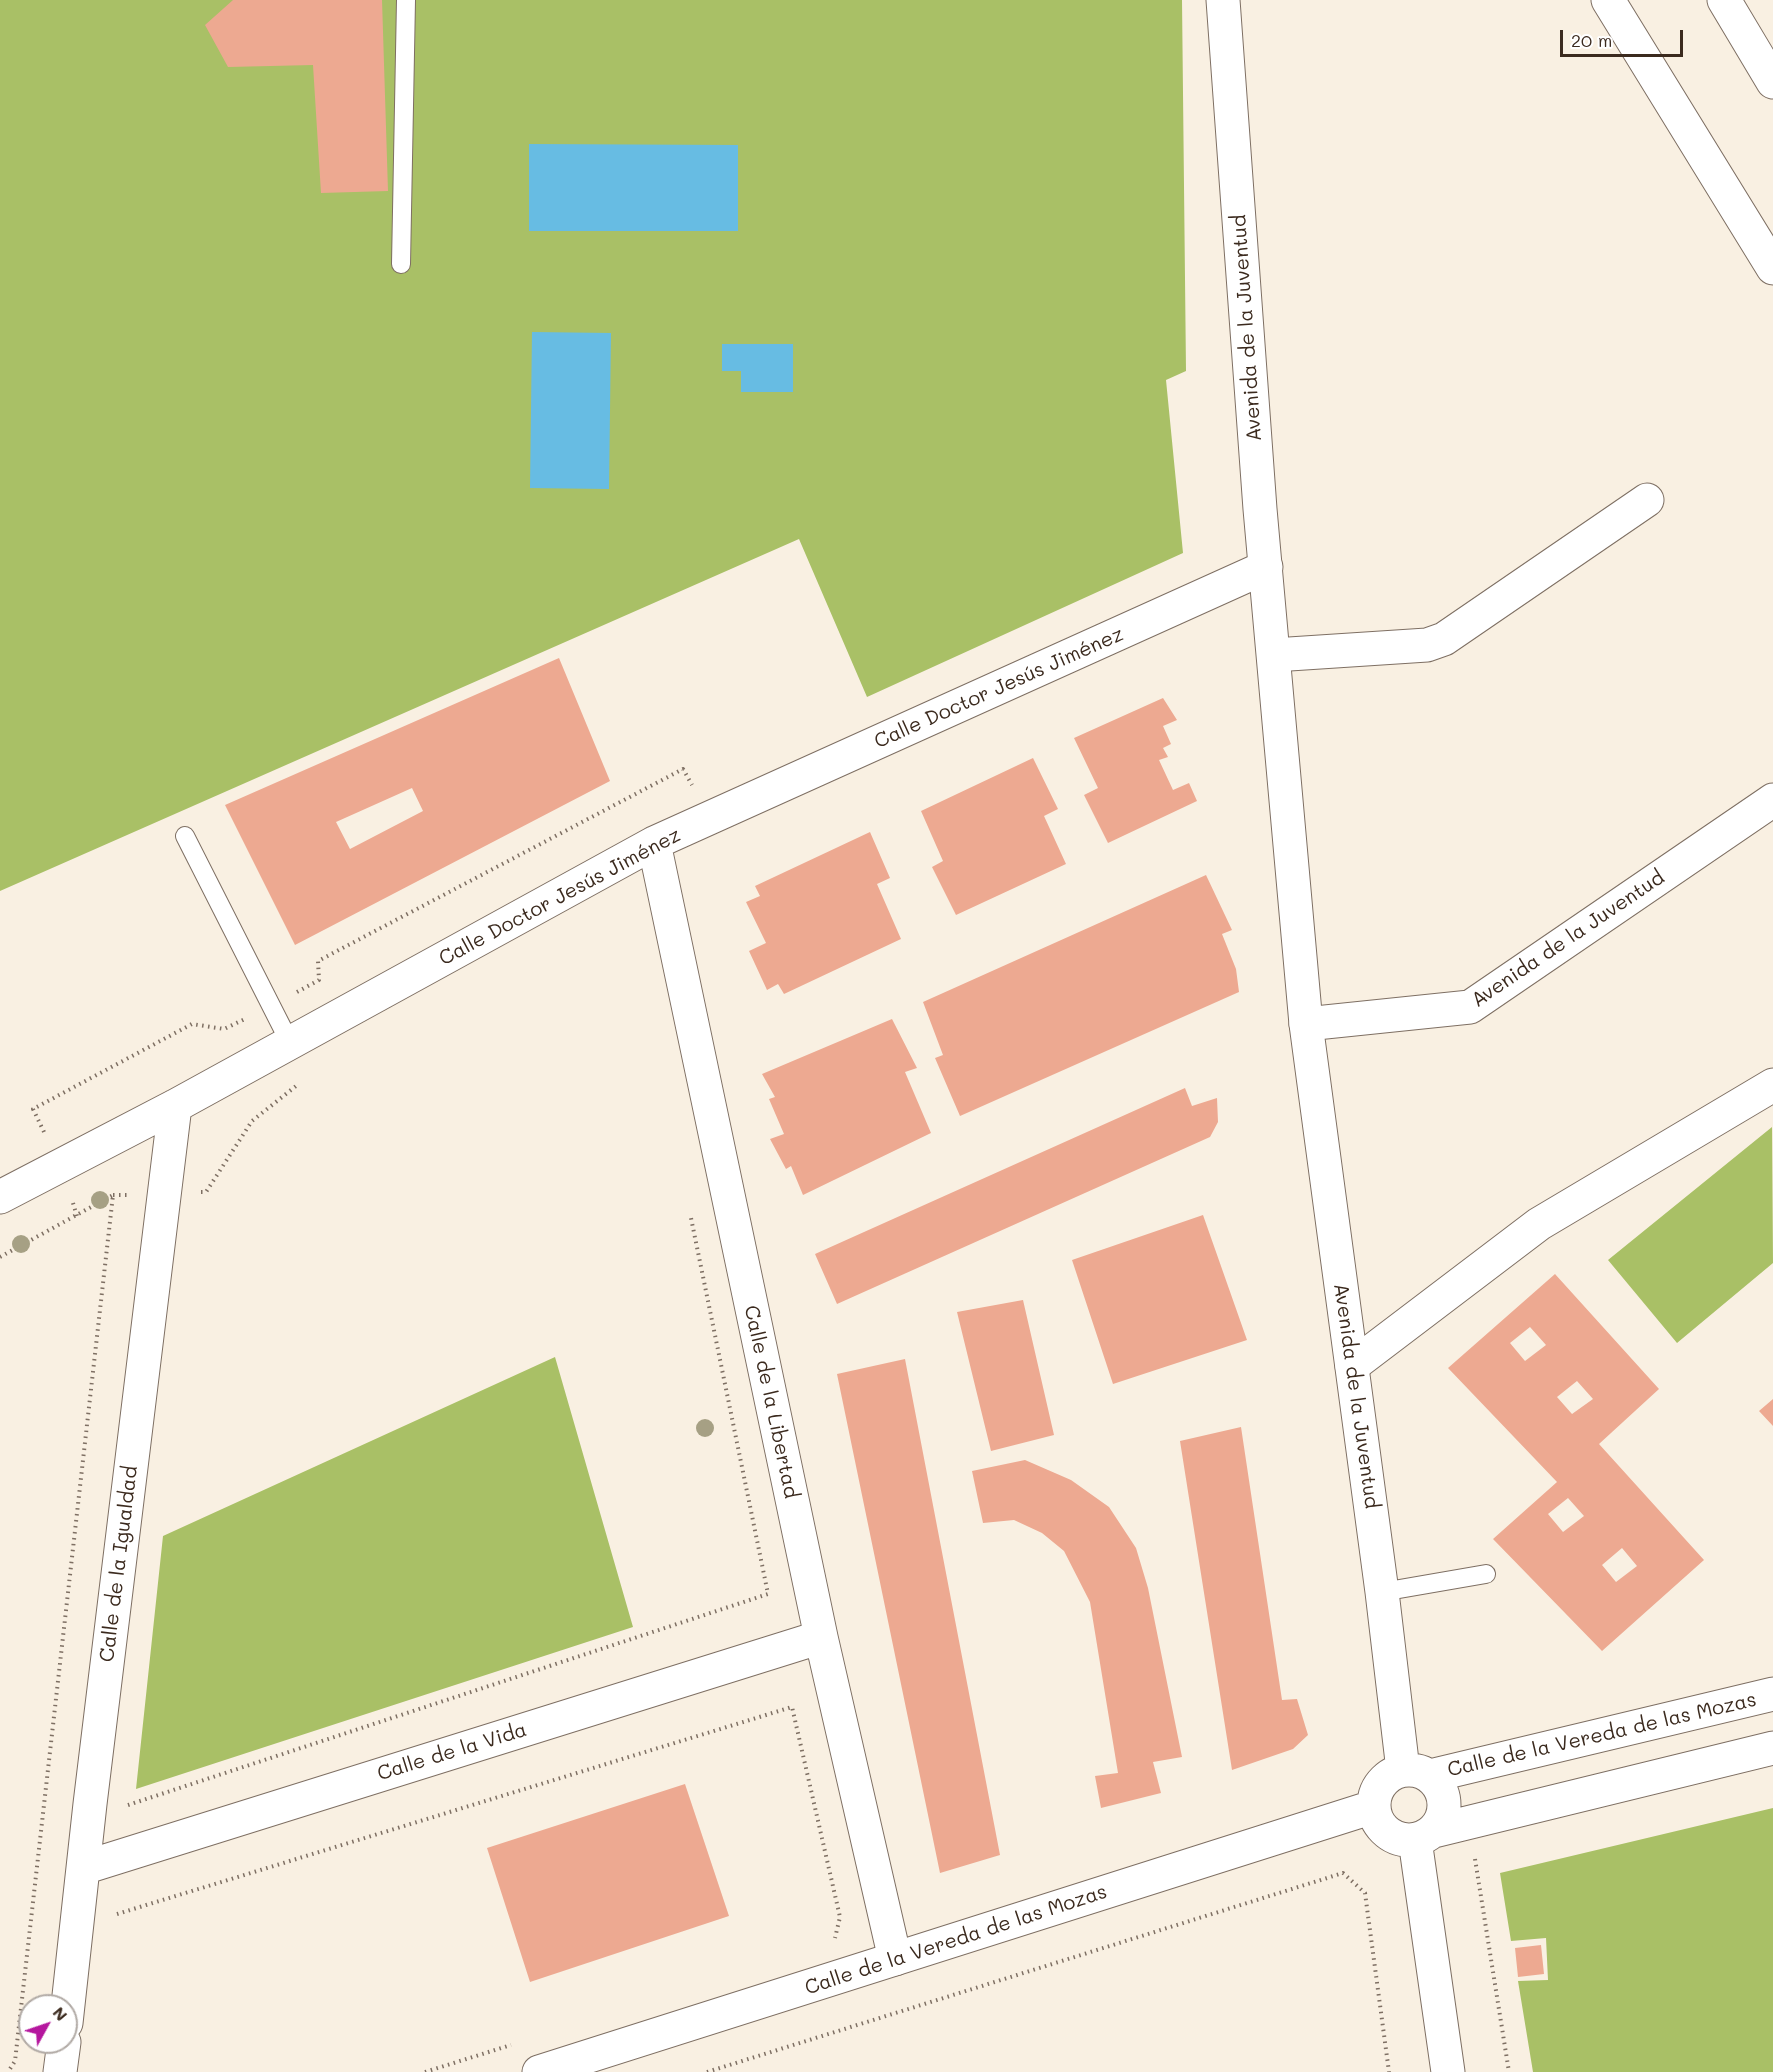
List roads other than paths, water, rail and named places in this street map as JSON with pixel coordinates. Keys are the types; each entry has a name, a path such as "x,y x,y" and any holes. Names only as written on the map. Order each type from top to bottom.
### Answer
{"street":[{"name":"Avenida de la Juventud","path":"1223,0 1266,567 1306,1024 1382,1592 1417,1773"},
{"path":"1608,0 1773,268"},
{"path":"1724,0 1773,82"},
{"path":"1274,655 1427,645 1444,639 1647,500"},
{"name":"Calle Doctor Jesús Jiménez","path":"0,1197 175,1106 654,843 712,819 1266,567"},
{"name":"Avenida de la Juventud","path":"1306,1024 1470,1007 1773,800"},
{"name":"Calle de la Libertad","path":"654,843 821,1637 895,1959"},
{"path":"1353,1366 1539,1224 1773,1085"},
{"name":"Calle de la Igualdad","path":"69,1994 175,1106"},
{"name":"Calle de la Vida","path":"83,1868 821,1637"},
{"name":"Calle de la Vereda de las Mozas","path":"1417,1773 1773,1694"},
{"path":"1448,2072 1425,1836 1442,1818 1444,1803 1440,1788 1417,1773 1387,1776 1376,1790 1373,1807 1379,1826 1395,1839 1425,1836 1773,1748"},
{"name":"Calle de la Vereda de las Mozas","path":"538,2072 1373,1807"},
{"path":"60,2072 62,2054"}],"lane":[{"path":"401,264 406,0"},
{"path":"185,836 290,1043"},
{"path":"1382,1592 1486,1574"}],"water":[{"path":"529,144 738,145 738,231 529,231"},
{"path":"532,332 611,333 609,489 530,488"},
{"path":"722,344 793,344 793,392 741,392 741,371 722,371"}]}
